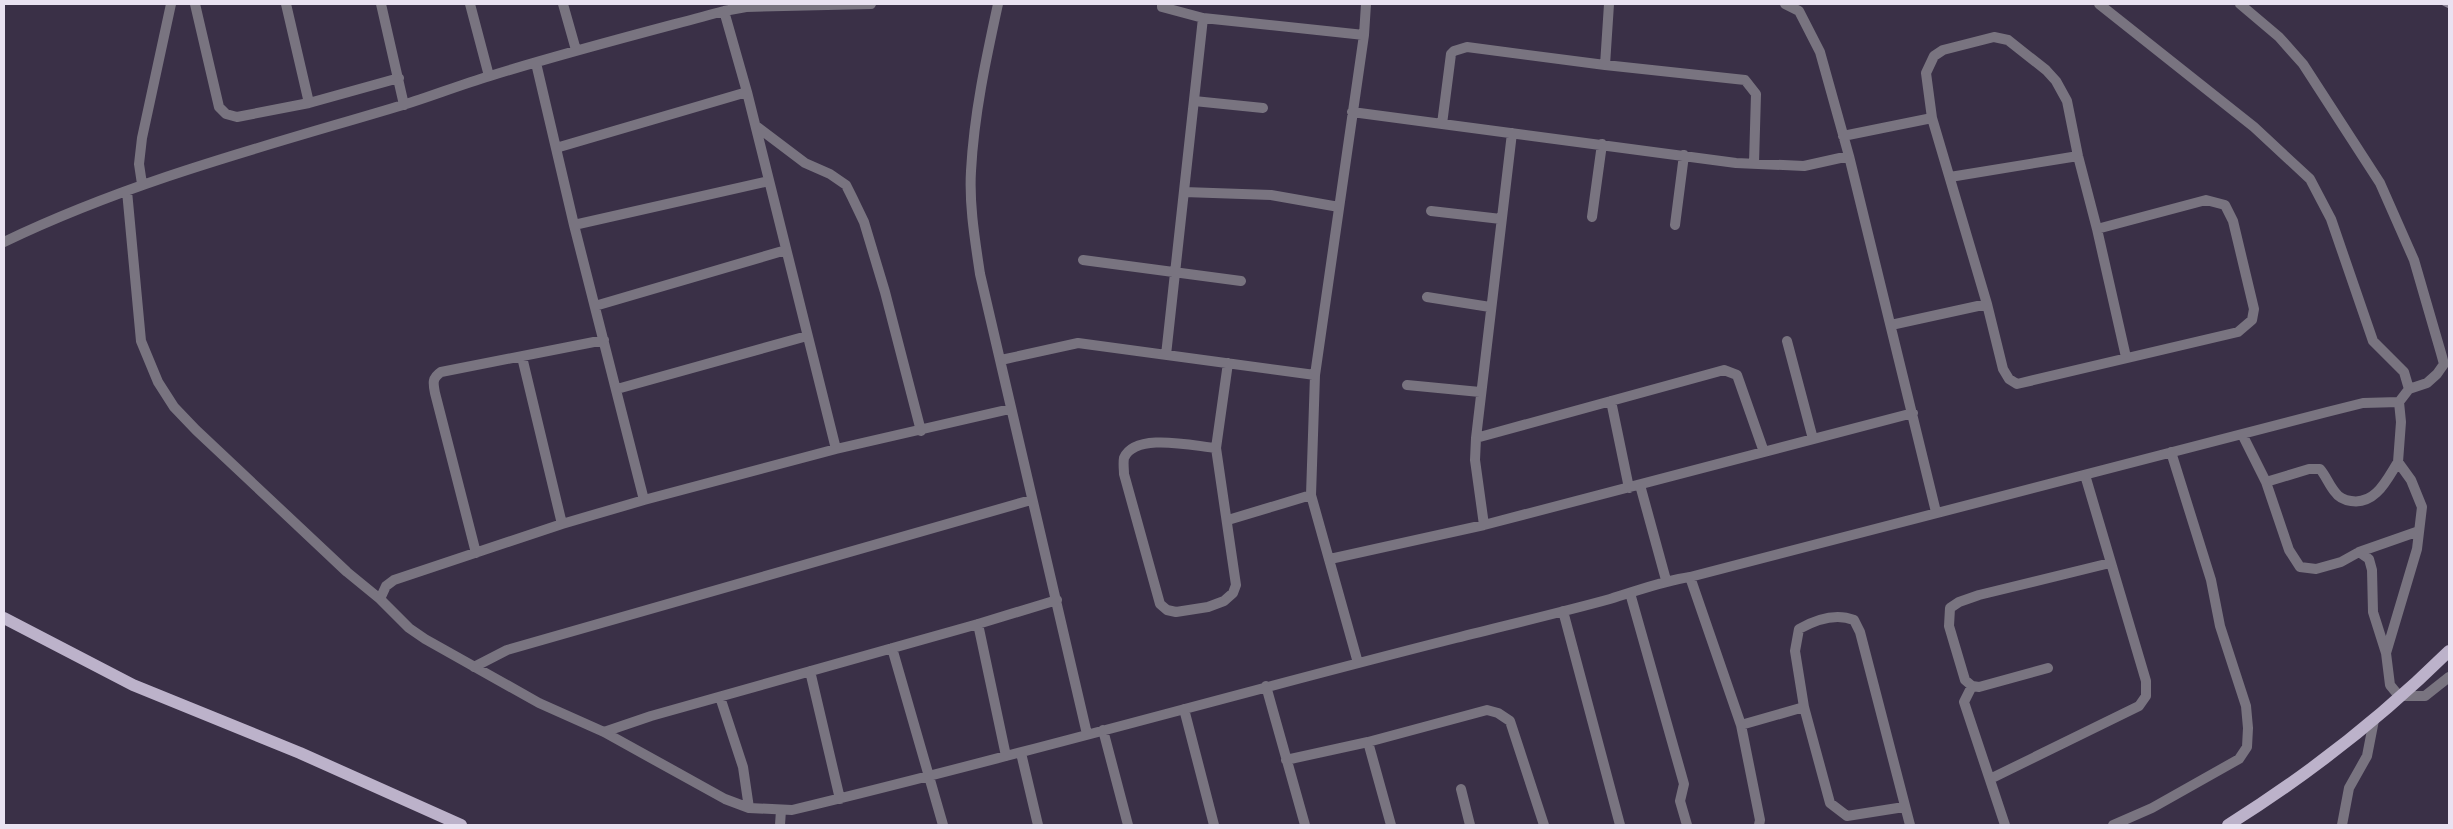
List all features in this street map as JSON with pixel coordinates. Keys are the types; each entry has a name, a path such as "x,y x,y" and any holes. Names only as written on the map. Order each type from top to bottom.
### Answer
{"main road":[{"path":"4,618 133,685 300,754 461,825"},
{"path":"2228,825 2308,773 2374,720 2449,651"}],"street":[{"path":"142,184 139,164 141,145 171,4"},
{"path":"195,4 219,107 226,114 237,117 309,103 399,78"},
{"path":"286,4 309,103"},
{"path":"381,4 404,105"},
{"path":"470,4 489,76"},
{"path":"564,4 576,50"},
{"path":"4,242 46,221 142,184 284,138 404,105 489,76 576,50 724,11 746,7 871,4"},
{"path":"998,4 981,80 971,172 974,230 980,274 1001,360 1010,409 1088,734"},
{"path":"1162,4 1162,7 1203,18 1364,35"},
{"path":"1358,662 1311,495 1315,374 1364,35 1366,4"},
{"path":"1605,65 1609,4"},
{"path":"1785,4 1799,11 1820,52 1849,156 1936,512"},
{"path":"2099,4 2254,127 2310,179 2331,219 2373,341 2404,372 2409,389"},
{"path":"2240,4 2279,37 2302,64 2380,183 2414,260 2444,364 2427,383 2409,389 2399,402 2401,422 2398,462 2384,485 2373,497 2356,502 2344,500 2335,493 2320,469 2309,470 2266,482"},
{"path":"724,11 756,126 836,449"},
{"path":"1166,355 1203,18"},
{"path":"2097,229 2206,200 2225,205 2233,220 2254,309 2252,320 2238,332 2017,384 2009,379 2003,369 1987,304 1932,118 1926,73 1934,56 1943,50 1994,38 2008,40 2046,70 2056,81 2067,101 2078,156 2097,229 2126,357"},
{"path":"1442,124 1450,54 1460,48 1467,47 1605,65 1745,80 1756,94 1754,163"},
{"path":"536,63 574,226 644,500"},
{"path":"556,148 747,92"},
{"path":"1194,101 1263,108"},
{"path":"1352,112 1736,163 1804,166 1849,156"},
{"path":"1843,136 1932,118"},
{"path":"756,126 805,163 830,174 846,185 864,222 886,292 921,431"},
{"path":"1484,525 1475,460 1476,438 1512,133"},
{"path":"1592,217 1602,144"},
{"path":"1675,225 1684,155"},
{"path":"1950,177 2078,156"},
{"path":"574,226 769,181"},
{"path":"127,191 141,341 158,382 174,407 196,430 409,628 539,703 604,732 725,799 749,808 792,810 931,777 1006,756 1022,754 1088,734 1266,686 1630,594 1666,580 1690,577 2363,403 2399,402"},
{"path":"1184,192 1271,195 1339,207"},
{"path":"1431,211 1501,219"},
{"path":"595,306 786,250"},
{"path":"1083,260 1241,281"},
{"path":"1427,297 1490,307"},
{"path":"1891,325 1987,304"},
{"path":"617,389 807,336"},
{"path":"476,553 433,381 440,372 604,340"},
{"path":"1787,341 1813,439"},
{"path":"1001,360 1078,343 1315,374"},
{"path":"522,357 562,524"},
{"path":"1216,448 1146,442 1132,448 1124,459 1124,474 1160,604 1167,610 1176,612 1224,601 1233,594 1236,585 1216,448 1228,363"},
{"path":"1476,438 1724,370 1737,375 1764,452"},
{"path":"1407,385 1480,392"},
{"path":"1611,401 1635,486 1666,580"},
{"path":"380,599 386,586 394,580 562,524 836,449 921,431 1010,409"},
{"path":"1330,560 1484,525 1913,413"},
{"path":"2242,434 2266,482 2290,550 2300,567 2316,569 2341,562 2359,552 2419,531"},
{"path":"2113,825 2152,808 2239,759 2247,747 2246,706 2220,626 2211,580 2171,452"},
{"path":"2386,653 2417,549 2422,508 2411,480 2398,462"},
{"path":"1990,779 2139,706 2146,696 2146,680 2085,474"},
{"path":"1228,520 1311,495"},
{"path":"474,666 508,650 1031,500"},
{"path":"2359,552 2369,559 2373,612 2386,653 2390,685 2399,696 2425,696 2449,677"},
{"path":"2048,668 1979,687 1972,686 1965,680 1949,626 1950,608 1959,602 1978,595 2110,563"},
{"path":"1690,577 1741,725 1760,820 1759,825"},
{"path":"1630,594 1684,784 1680,801 1687,825"},
{"path":"604,732 651,716 1057,600"},
{"path":"1563,611 1620,825"},
{"path":"1904,807 1847,816 1830,803 1804,707 1795,651 1799,629 1811,622 1843,616 1854,620 1860,632 1910,825"},
{"path":"978,624 1006,756"},
{"path":"892,648 931,777 943,825"},
{"path":"810,671 840,799"},
{"path":"1266,686 1305,825"},
{"path":"1972,686 1964,702 2005,825"},
{"path":"720,696 742,767 749,808"},
{"path":"1741,725 1804,707"},
{"path":"1184,709 1214,825"},
{"path":"1286,760 1368,742 1487,710 1498,713 1510,721 1544,825"},
{"path":"2342,825 2349,788 2366,756 2374,720"},
{"path":"1103,730 1128,825"},
{"path":"1368,742 1391,825"},
{"path":"1022,754 1038,825"},
{"path":"1461,789 1470,825"},
{"path":"780,825 781,810"}],"railway":[{"path":"2443,4 2449,7"}]}
